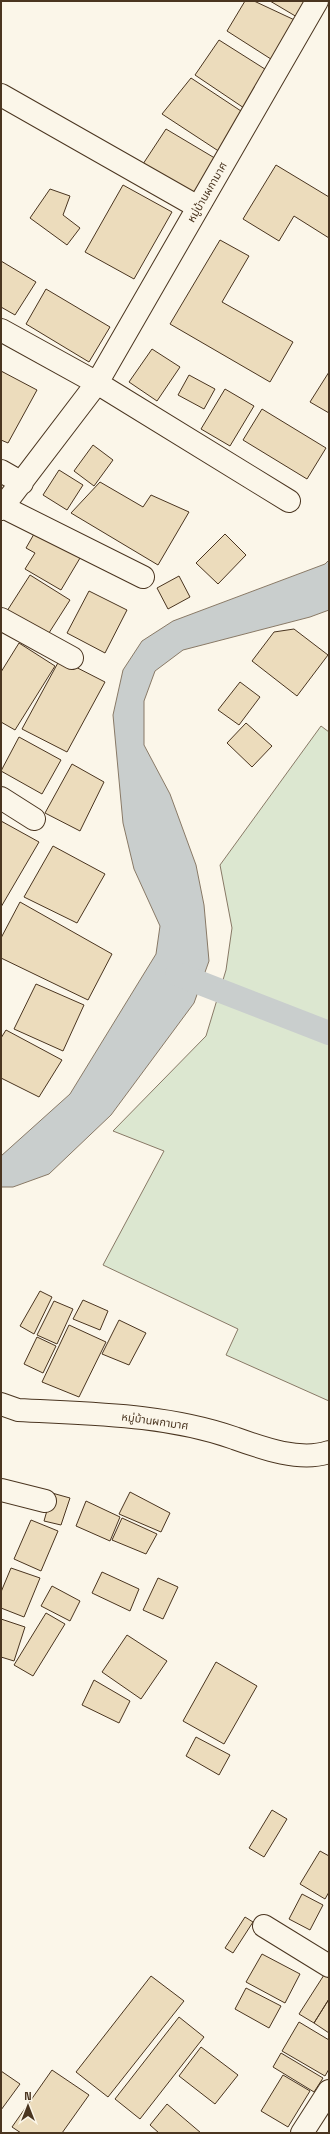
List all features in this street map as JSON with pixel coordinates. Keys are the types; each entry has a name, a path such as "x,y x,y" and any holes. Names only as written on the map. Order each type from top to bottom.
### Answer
{"street":[{"name":"หมู่บ้านผกามาศ","path":"2,508 97,383 317,1"},
{"path":"1,95 198,207"},
{"path":"1,330 97,383 289,501"},
{"path":"1,471 22,482"},
{"path":"2,508 143,577"},
{"path":"1,619 72,658"},
{"path":"1,798 34,819"},
{"name":"หมู่บ้านผกามาศ","path":"1,1404 18,1410 176,1422 230,1437 272,1451 319,1455 329,1452"},
{"path":"1,1490 45,1501"},
{"path":"264,1926 329,1966"},
{"path":"302,2133 329,2090"}],"green space":[{"path":"321,726 329,732 329,1401 226,1355 238,1329 103,1265 164,1151 113,1131 206,1036 226,970 232,928 220,865"}],"shaded area":[{"path":"329,560 329,610 310,617 183,650 155,671 144,701 144,745 170,794 196,865 204,905 209,961 194,1003 111,1115 49,1174 13,1187 1,1187 1,1156 70,1094 156,954 160,926 134,869 123,823 113,715 123,670 142,641 173,621 325,564"}],"building":[{"path":"245,1 254,1 301,23 274,61 227,31"},
{"path":"270,1 308,1 297,17"},
{"path":"219,40 268,71 244,108 195,75"},
{"path":"191,78 244,113 220,152 162,114"},
{"path":"166,129 218,160 196,199 143,164"},
{"path":"276,165 329,197 329,238 294,216 279,241 243,219"},
{"path":"123,185 172,212 134,279 85,252"},
{"path":"50,189 70,196 63,215 80,228 67,245 30,218"},
{"path":"220,240 249,256 222,302 293,342 270,382 170,324"},
{"path":"1,261 36,282 15,315 1,307"},
{"path":"46,289 110,327 89,362 26,324"},
{"path":"152,349 180,367 157,401 129,382"},
{"path":"1,371 37,390 8,443 1,440"},
{"path":"329,372 329,413 310,402"},
{"path":"189,375 215,389 204,409 178,395"},
{"path":"225,389 254,406 230,446 201,429"},
{"path":"262,409 326,448 307,479 243,440"},
{"path":"93,445 113,460 94,486 74,471"},
{"path":"59,470 83,485 67,510 43,495"},
{"path":"100,482 143,507 151,495 189,512 158,565 71,513"},
{"path":"38,527 83,553 61,590 25,569 35,553 26,548"},
{"path":"225,534 246,555 218,584 196,563"},
{"path":"30,575 70,600 47,636 7,611"},
{"path":"179,576 190,597 168,609 157,588"},
{"path":"89,591 127,610 105,653 67,633"},
{"path":"294,629 328,655 297,696 252,661 274,632"},
{"path":"19,643 55,666 15,730 1,722 1,672"},
{"path":"60,659 105,682 67,752 22,729"},
{"path":"240,682 260,697 239,725 218,710"},
{"path":"246,723 272,746 252,767 227,743"},
{"path":"19,737 61,760 42,794 1,771"},
{"path":"72,764 104,782 80,831 45,813"},
{"path":"1,821 39,842 1,907"},
{"path":"53,846 105,874 77,923 24,897"},
{"path":"20,902 112,954 88,1000 1,958 1,938"},
{"path":"36,984 84,1005 63,1051 14,1029"},
{"path":"6,1030 62,1060 39,1097 1,1078 1,1038"},
{"path":"40,1291 52,1297 34,1334 20,1326"},
{"path":"83,1300 108,1311 100,1330 73,1319"},
{"path":"54,1301 73,1309 57,1344 37,1335"},
{"path":"119,1320 146,1333 129,1365 102,1354"},
{"path":"69,1325 106,1342 79,1397 42,1382"},
{"path":"37,1337 56,1346 43,1373 24,1364"},
{"path":"130,1492 170,1513 161,1532 119,1514"},
{"path":"52,1493 70,1498 61,1525 44,1521"},
{"path":"86,1501 120,1517 110,1541 76,1526"},
{"path":"122,1518 157,1534 146,1554 112,1540"},
{"path":"31,1520 58,1531 41,1571 14,1559"},
{"path":"11,1568 40,1578 24,1617 1,1608 1,1592"},
{"path":"102,1572 139,1589 130,1611 92,1593"},
{"path":"158,1578 178,1587 163,1619 143,1610"},
{"path":"52,1586 80,1601 70,1621 41,1606"},
{"path":"46,1613 65,1624 33,1676 14,1665"},
{"path":"1,1619 25,1627 14,1661 1,1657"},
{"path":"127,1635 167,1661 141,1699 102,1672"},
{"path":"216,1662 257,1686 224,1744 183,1721"},
{"path":"94,1680 130,1701 119,1723 82,1705"},
{"path":"196,1737 230,1755 219,1775 186,1756"},
{"path":"272,1810 287,1819 264,1857 249,1848"},
{"path":"320,1851 329,1856 329,1892 325,1899 300,1884"},
{"path":"302,1894 323,1905 310,1930 289,1919"},
{"path":"245,1917 253,1922 233,1953 225,1948"},
{"path":"262,1954 300,1974 285,2003 246,1982"},
{"path":"324,1975 329,1978 329,1999 314,2023 299,2014"},
{"path":"151,1976 184,2001 108,2097 76,2072"},
{"path":"246,1988 281,2006 269,2028 235,2009"},
{"path":"329,1999 329,2033 314,2023"},
{"path":"179,2017 204,2037 140,2119 115,2099"},
{"path":"299,2022 329,2040 329,2069 325,2076 282,2051"},
{"path":"201,2047 238,2075 215,2104 179,2076"},
{"path":"281,2053 323,2078 314,2092 273,2067"},
{"path":"52,2070 89,2095 62,2133 21,2133 12,2127"},
{"path":"1,2071 20,2084 1,2110"},
{"path":"283,2075 310,2091 288,2127 261,2111"},
{"path":"167,2104 201,2133 159,2133 150,2125"}],"waterway":[{"path":"177,974 329,1033"}]}
